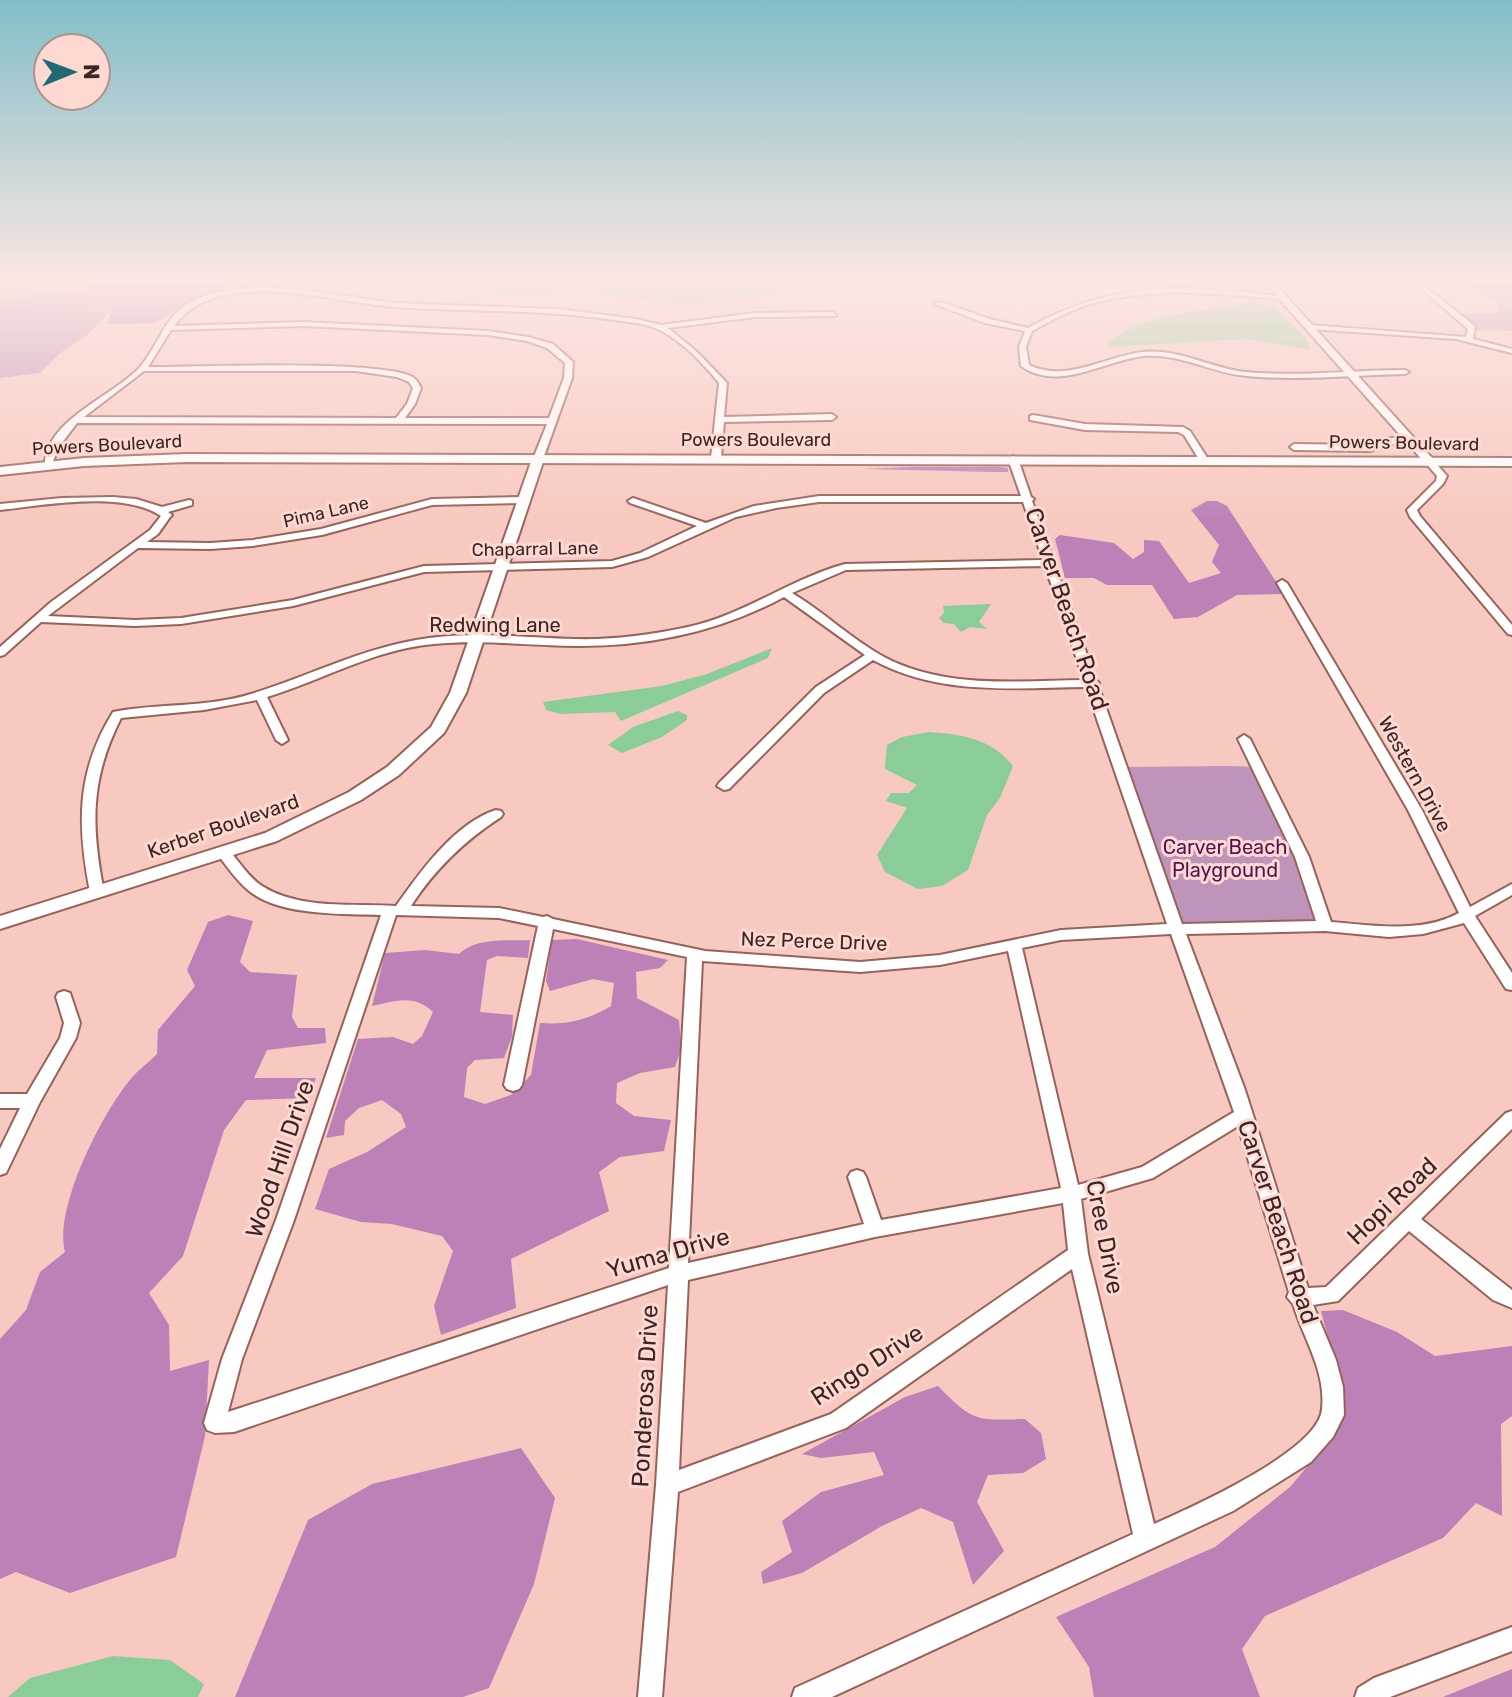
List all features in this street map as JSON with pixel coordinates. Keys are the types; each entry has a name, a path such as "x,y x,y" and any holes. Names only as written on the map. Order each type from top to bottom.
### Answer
{"main road":[{"name":"Powers Boulevard","path":"0,471 48,465 187,458 1512,462"}],"street":[{"path":"48,465 50,452 77,420 145,364"},
{"path":"538,459 568,378 569,364"},
{"path":"703,364 723,383 716,458"},
{"path":"1024,364 1040,373 1069,374 1101,364"},
{"path":"1203,364 1244,374 1405,372"},
{"path":"1343,364 1442,476 1412,510 1415,517 1512,632"},
{"path":"142,369 382,371 412,380 417,388 411,404 399,420"},
{"path":"719,420 832,417"},
{"path":"1033,418 1085,427 1180,429 1187,433 1203,459"},
{"path":"77,420 551,421"},
{"path":"1294,447 1370,448 1388,441 1411,441"},
{"name":"Kerber Boulevard","path":"0,923 302,824 393,771 438,730 458,693 538,459"},
{"name":"Carver Beach Road","path":"804,1697 1225,1503 1303,1455 1325,1430 1333,1415 1333,1387 1299,1297 1244,1114 1176,929 1013,459"},
{"name":"Chaparral Lane","path":"37,619 135,623 181,621 293,603 424,569 580,566 637,560 731,516 786,502 819,499 1029,499"},
{"name":"Pima Lane","path":"134,545 253,543 322,532 432,502 524,500"},
{"path":"0,507 32,508 127,501 151,504 167,515 163,522 37,619 0,652"},
{"path":"633,501 709,527"},
{"path":"163,510 189,503"},
{"path":"367,503 383,515"},
{"name":"Redwing Lane","path":"97,892 87,843 88,788 104,738 117,715 213,705 260,695 403,645 433,641 598,643 703,627 786,594 813,576 860,564 1051,563"},
{"name":"Western Drive","path":"1282,583 1415,810 1467,915 1512,985"},
{"path":"786,594 816,610 873,655 904,671 963,684 1093,683"},
{"path":"724,786 820,690 873,655"},
{"path":"260,695 282,740"},
{"path":"1244,739 1302,857 1325,926"},
{"name":"Wood Hill Drive","path":"215,1423 232,1359 395,910 448,847 496,814"},
{"name":"Nez Perce Drive","path":"223,852 254,888 283,902 499,913 695,954 860,967 940,960 1061,935 1325,926 1389,932 1423,929 1467,915 1512,889"},
{"path":"513,1085 547,921"},
{"name":"Cree Drive","path":"1014,945 1071,1194 1078,1254 1146,1539"},
{"name":"Ponderosa Drive","path":"650,1697 667,1485 695,954"},
{"path":"0,1168 32,1101 68,1038 72,1023 64,997"},
{"path":"0,1101 32,1101"},
{"name":"Yuma Drive","path":"215,1423 234,1422 677,1274 875,1229 1071,1194 1147,1173 1244,1114"},
{"name":"Hopi Road","path":"1299,1297 1331,1295 1512,1118"},
{"path":"857,1177 875,1229"},
{"path":"1407,1219 1500,1294 1512,1299"},
{"name":"Ringo Drive","path":"667,1485 838,1421 1078,1254"},
{"path":"1367,1697 1383,1687 1512,1639"}],"green space":[{"path":"0,364 49,364 40,373 0,378"},
{"name":"Carver Beach Playground","path":"1122,767 1257,767 1325,926 1176,929"}],"shaded area":[{"path":"1000,467 1008,468 1008,472 864,469"},
{"path":"1207,501 1217,501 1227,506 1284,594 1237,595 1198,617 1174,619 1152,585 1107,585 1094,578 1065,578 1055,539 1060,535 1114,543 1133,559 1144,552 1144,540 1159,541 1189,583 1221,573 1212,562 1219,545 1191,510"},
{"path":"991,604 979,622 987,629 970,627 961,632 954,624 944,623 939,618 944,613 943,606"},
{"path":"772,648 768,658 621,721 615,712 560,714 546,710 543,702 662,686 707,674"},
{"path":"678,711 687,715 687,720 662,737 622,753 608,745 633,727"},
{"path":"929,732 953,734 986,744 1013,766 1000,798 987,815 968,870 942,886 918,889 885,872 877,855 907,808 886,801 891,793 909,793 917,785 885,769 887,745 902,737"},
{"path":"228,915 253,921 240,962 250,972 297,975 292,1017 298,1028 325,1028 326,1043 267,1050 254,1078 316,1078 309,1098 246,1100 224,1130 183,1256 149,1293 169,1325 170,1371 209,1360 205,1436 176,1557 70,1593 16,1572 0,1579 0,1339 26,1310 40,1272 65,1252 63,1234 66,1213 72,1189 92,1142 129,1081 157,1054 158,1030 195,986 187,970 208,922"},
{"path":"577,939 668,960 660,968 636,972 637,998 679,1020 681,1049 675,1067 640,1073 617,1083 616,1103 634,1116 671,1120 664,1151 620,1157 599,1172 609,1211 511,1259 516,1308 441,1335 434,1306 453,1251 442,1236 392,1224 361,1222 315,1209 329,1169 367,1152 406,1127 401,1114 382,1100 359,1108 345,1121 344,1135 326,1138 358,1039 393,1037 413,1044 422,1036 433,1012 412,1001 372,1006 385,953 425,950 459,954 483,942 530,940 528,958 497,956 487,960 480,1012 513,1015 512,1037 504,1058 475,1060 467,1068 464,1097 485,1104 511,1095 531,1075 540,1023 577,1020 611,1006 614,983 593,979 550,991 546,981 552,940"},
{"path":"1343,1310 1397,1332 1435,1356 1512,1346 1512,1416 1501,1424 1502,1516 1476,1503 1443,1538 1265,1616 1242,1649 1260,1697 1094,1697 1089,1667 1056,1617 1215,1547 1290,1487 1338,1430 1339,1380 1321,1311"},
{"path":"938,1386 968,1413 985,1419 1025,1419 1041,1433 1046,1459 1023,1473 988,1475 977,1502 1004,1551 973,1585 953,1522 921,1508 882,1526 802,1573 763,1584 761,1572 792,1552 782,1521 821,1492 884,1475 874,1452 821,1458 802,1454 905,1397"},
{"path":"521,1448 555,1498 534,1584 489,1688 463,1697 235,1697 308,1520 372,1484"},
{"path":"113,1656 170,1660 204,1684 198,1697 8,1697 30,1678"},
{"path":"1512,1669 1512,1697 1443,1697"}]}
